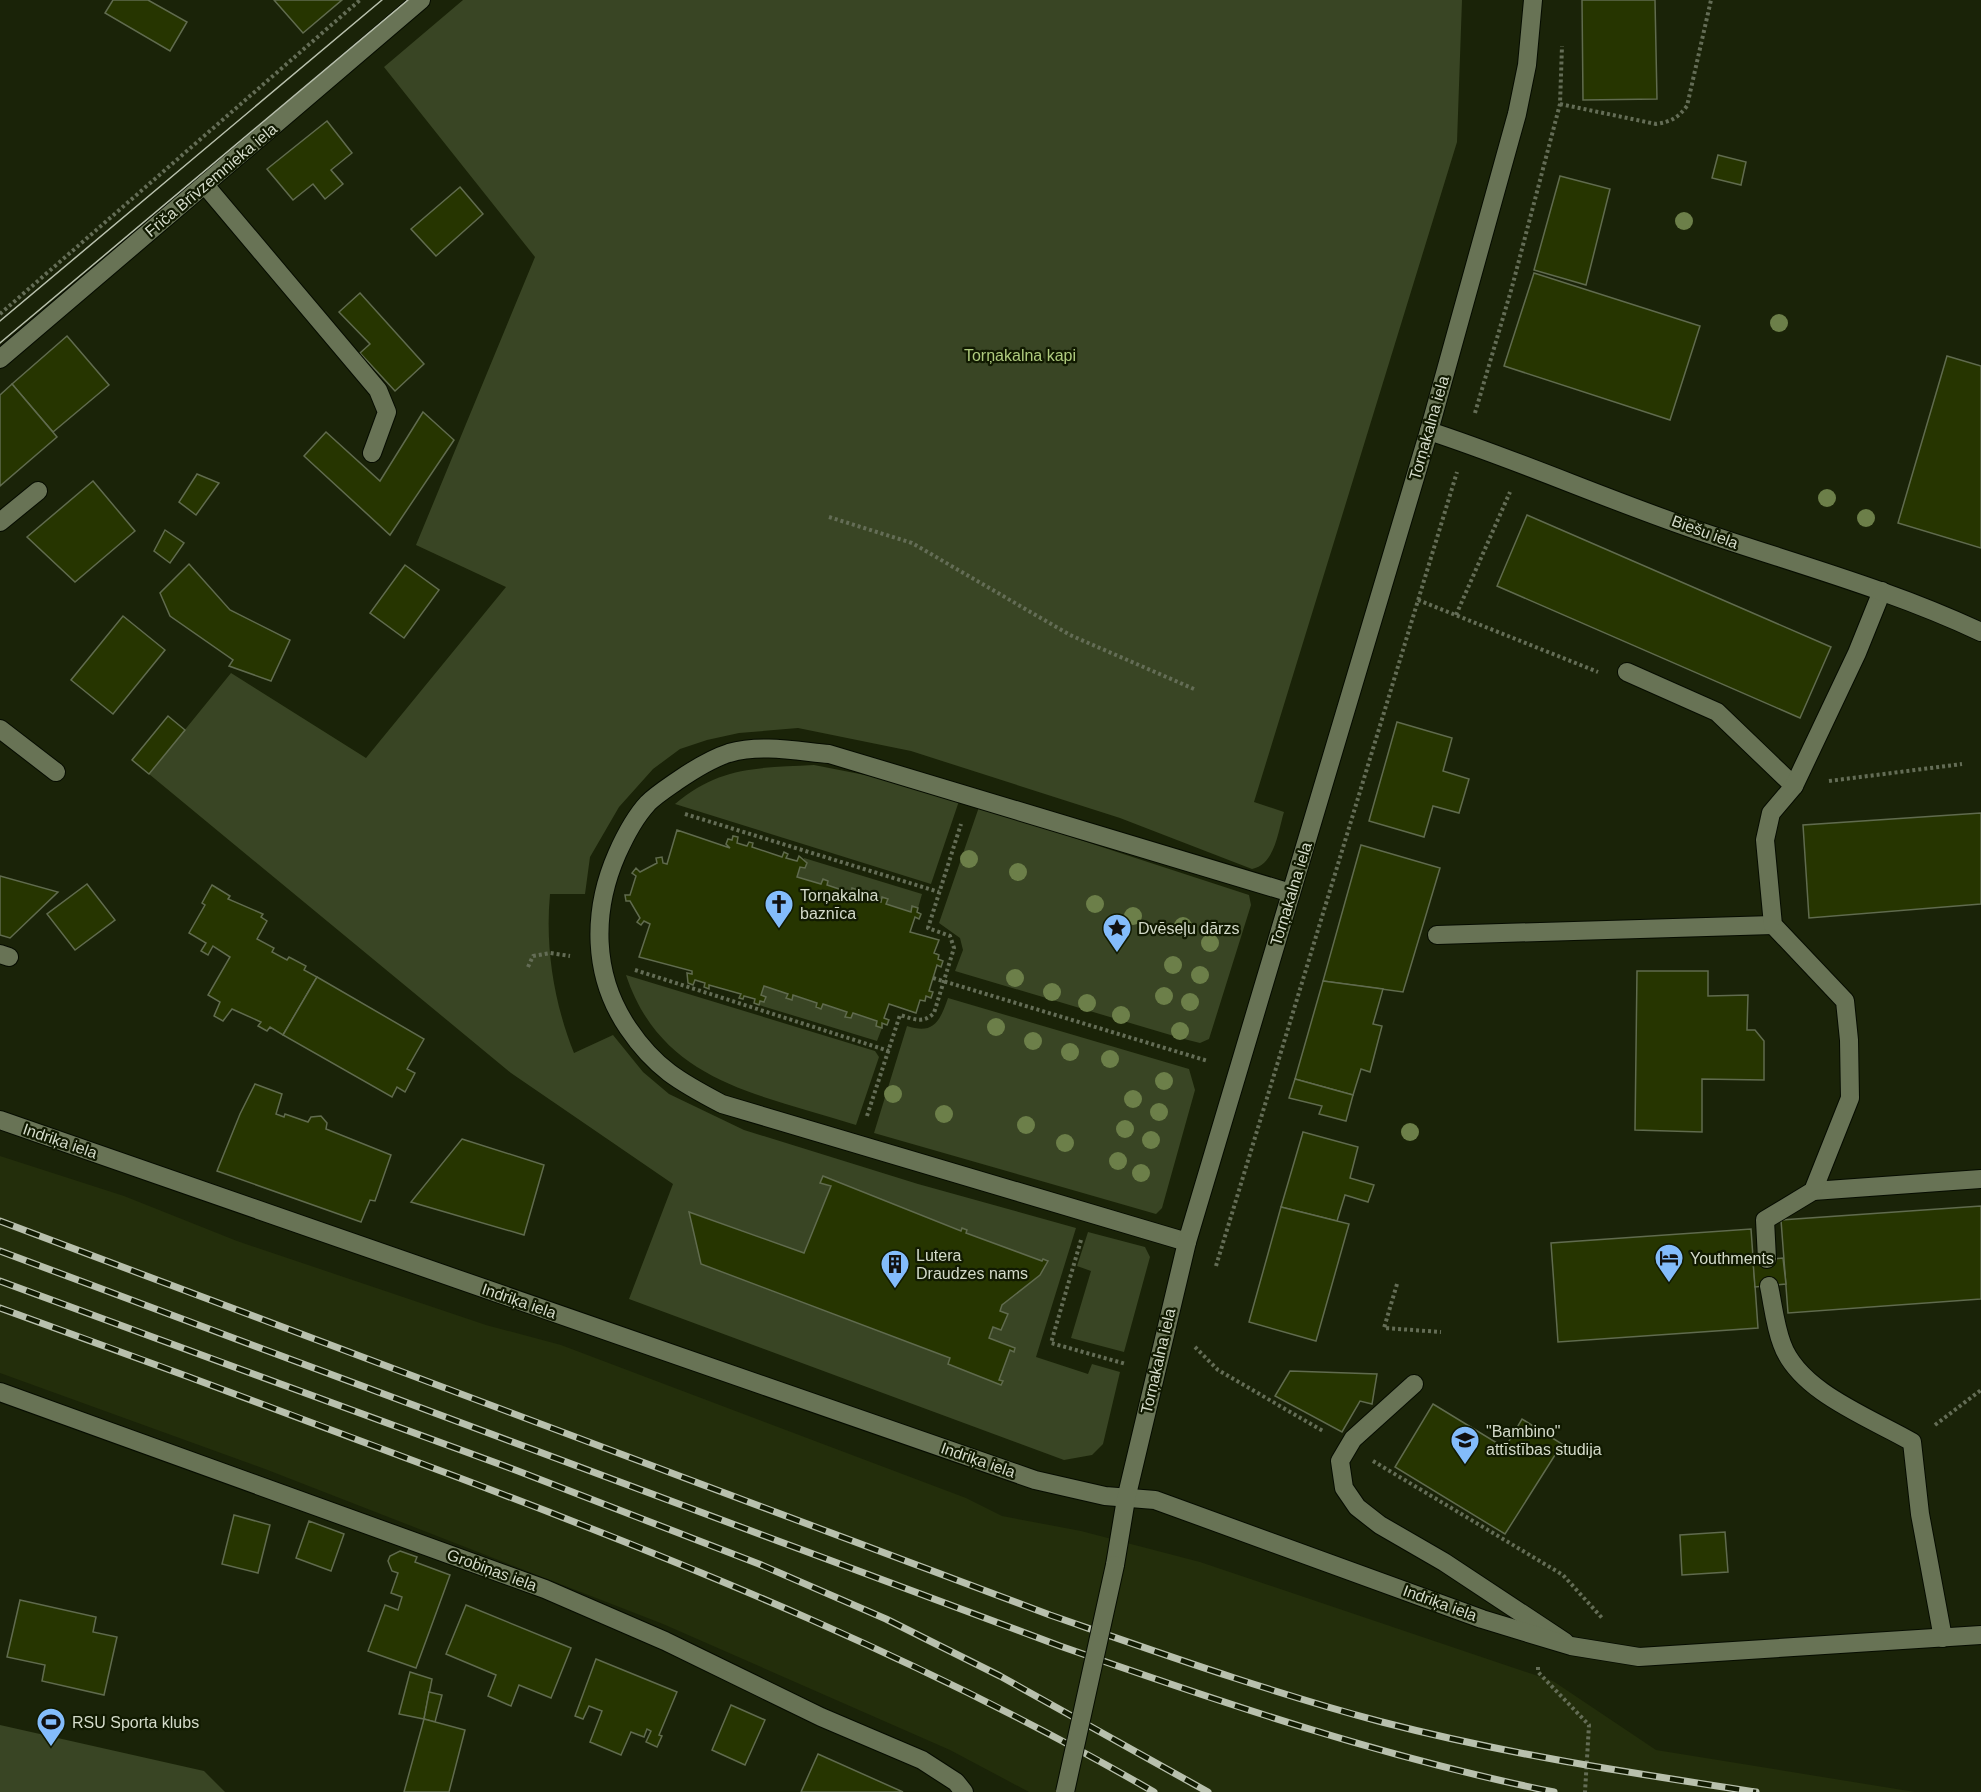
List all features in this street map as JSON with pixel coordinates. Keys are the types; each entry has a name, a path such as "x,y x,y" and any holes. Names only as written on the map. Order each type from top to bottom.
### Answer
{"street":[{"name":"Friča Brīvzemnieka iela","path":"0,359 421,0"},
{"name":"Torņakalna iela","path":"1065,1792 1115,1565 1126,1499 1186,1242 1429,431 1517,114 1527,64 1533,0"},
{"path":"205,185 378,390 387,412 372,453"},
{"name":"Biešu iela","path":"1429,431 1524,463 1700,532 1882,591 1938,612 1981,632"},
{"path":"0,522 38,491"},
{"path":"1814,1191 1850,1098 1849,1041 1845,1001 1773,925 1766,840 1771,813 1794,786 1857,652 1882,591"},
{"path":"1627,672 1717,712 1794,786"},
{"path":"0,729 57,772"},
{"path":"1186,1242 722,1104 679,1082 660,1067 627,1027 605,981 601,960 600,905 609,872 627,831 648,803 696,767 729,753 776,748 829,754 1291,893"},
{"path":"1437,935 1773,925"},
{"name":"Indriķa iela","path":"0,1120 1035,1480 1126,1499 1155,1500 1482,1619 1571,1646 1639,1658 1981,1635"},
{"path":"1767,1259 1765,1220 1814,1191 1981,1179"},
{"path":"1769,1286 1782,1345 1793,1366 1815,1388 1912,1442 1920,1514 1943,1638"},
{"path":"1414,1384 1353,1439 1341,1461 1344,1488 1357,1507 1380,1525 1444,1562 1571,1646"},
{"name":"Grobiņas iela","path":"0,1392 544,1589 665,1641 821,1717 922,1760 957,1782 964,1792"}],"path":[{"path":"0,314 360,0"},
{"path":"1560,104 1656,124 1670,122 1680,116 1687,106 1712,0"},
{"path":"1214,1270 1512,287 1560,104 1562,42"},
{"path":"1456,615 1524,463"},
{"path":"829,517 912,543 1070,635 1194,689"},
{"path":"1418,600 1609,677 1627,672"},
{"path":"1794,786 1962,764"},
{"path":"648,803 939,892"},
{"path":"866,1121 900,1015 920,1020 927,1019 934,1013 954,948 950,936 928,928 963,818"},
{"path":"528,967 533,956 550,953 601,960 889,1051"},
{"path":"933,978 1238,1070"},
{"path":"1089,1214 1051,1343 1130,1365"},
{"path":"1397,1284 1384,1328 1441,1332"},
{"path":"1189,1355 1192,1344 1218,1370 1563,1575 1639,1658"},
{"path":"1912,1442 1981,1390"},
{"path":"1537,1636 1538,1672 1589,1725 1585,1792"}],"shaded area":[{"path":"0,1156 124,1196 237,1241 486,1325 561,1345 966,1498 1002,1516 1081,1531 1200,1562 1553,1681 1656,1750 1915,1792 1029,1792 950,1750 663,1624 265,1469 0,1373"}],"green space":[{"name":"Torņakalna kapi","path":"463,0 1462,0 1457,142 1254,802 1284,812 1274,846 1266,861 1252,869 1120,818 911,751 798,728 739,733 680,749 653,769 619,807 590,857 585,894 550,894 550,955 556,995 574,1053 613,1035 643,1072 669,1094 744,1130 918,1184 1076,1228 1036,1357 1088,1374 1092,1364 1120,1372 1103,1444 1092,1455 1064,1460 629,1299 673,1184 511,1073 149,774 231,673 366,758 506,587 416,545 535,257 384,67","holes":["823,1176 961,1231 962,1229 966,1233 1042,1261 1043,1259 1048,1260 1040,1275 1002,1305 1000,1311 1007,1314 1001,1330 993,1327 989,1338 1015,1348 1014,1352 1010,1350 999,1380 1002,1381 1001,1385 948,1364 950,1358 701,1264 690,1212 804,1253 831,1186 821,1183"]},
{"path":"814,765 870,776 959,801 931,884 675,804 708,782 740,771"},
{"path":"979,807 1249,895 1251,905 1209,1039 1200,1043 1184,1039 955,971 963,950 960,938 939,923"},
{"path":"804,858 922,894 918,908 912,907 911,912 886,904 888,899 882,898 881,902 856,895 858,890 853,888 851,893 827,885 828,881 824,879 821,884 797,877 800,867 805,868"},
{"path":"626,975 875,1051 879,1057 856,1125 751,1092 718,1079 689,1062 664,1040 642,1011"},
{"path":"764,986 788,994 787,998 792,1000 793,995 817,1003 816,1008 821,1009 823,1004 847,1012 846,1016 851,1018 853,1013 877,1021 876,1026 882,1028 877,1041 759,1005 760,1001 765,1002 766,997 761,995"},
{"path":"948,998 1189,1069 1195,1090 1162,1208 1156,1214 874,1133 907,1026 924,1029 935,1024"},
{"path":"1088,1232 1145,1247 1150,1257 1124,1352 1071,1338 1091,1271 1077,1266"},
{"name":"RSU Sporta klubs","path":"0,1725 204,1771 225,1792 0,1792"}],"building":[{"path":"113,0 148,0 187,22 170,51 105,13"},
{"path":"274,0 342,0 303,33"},
{"path":"1582,0 1655,0 1657,99 1583,100"},
{"path":"327,121 352,153 331,170 343,184 325,199 313,184 293,200 267,169"},
{"path":"1718,155 1746,162 1741,185 1712,178"},
{"path":"1560,176 1610,189 1586,285 1534,270"},
{"path":"460,187 483,214 436,256 411,229"},
{"path":"1534,273 1700,326 1670,420 1504,366"},
{"path":"360,293 424,364 395,391 360,353 370,344 339,312"},
{"path":"67,336 109,385 53,432 12,384"},
{"path":"1947,356 1981,366 1981,548 1898,523"},
{"path":"12,384 57,437 0,486 0,395"},
{"path":"423,412 454,440 390,535 304,456 326,432 380,481"},
{"path":"197,474 219,483 196,515 179,502"},
{"path":"93,481 135,531 75,582 27,537"},
{"path":"1527,515 1831,647 1800,718 1497,586"},
{"path":"165,530 184,543 170,563 154,551"},
{"path":"189,564 230,610 290,640 271,681 229,666 233,660 170,616 160,593"},
{"path":"405,565 439,590 404,638 370,613"},
{"path":"123,616 165,650 113,714 71,680"},
{"path":"168,716 185,730 149,774 132,760"},
{"path":"1397,722 1452,738 1443,771 1469,779 1459,813 1433,806 1424,837 1369,821"},
{"path":"1981,813 1981,904 1809,918 1803,825"},
{"name":"Torņakalna baznīca","path":"677,830 730,848 726,844 728,839 732,840 733,836 738,837 737,843 747,846 749,842 753,843 752,847 782,857 784,852 788,854 786,858 797,861 799,856 807,863 805,868 800,867 797,877 821,884 823,879 828,881 827,885 851,893 852,888 858,890 856,895 881,902 882,897 888,899 886,904 911,912 912,906 918,908 917,912 921,914 919,919 915,917 910,932 939,940 934,953 939,955 938,959 943,961 941,967 937,965 929,991 933,992 931,998 926,996 925,1001 920,1000 916,1013 889,1004 884,1018 889,1020 887,1025 882,1023 882,1028 876,1026 877,1021 853,1013 851,1018 845,1017 847,1012 823,1004 821,1009 816,1007 817,1003 793,995 792,1000 786,998 788,994 764,986 761,995 766,997 764,1002 760,1001 759,1005 754,1003 755,999 744,996 743,999 739,998 741,994 709,985 709,989 704,987 705,983 695,980 693,985 688,983 687,973 692,974 692,971 639,957 650,924 644,921 641,925 637,922 640,918 630,901 626,901 625,895 630,895 636,876 632,873 636,868 640,872 657,863 656,858 662,857 663,863 667,864"},
{"path":"1361,845 1440,868 1403,992 1323,981"},
{"path":"0,876 58,892 10,938 0,935"},
{"path":"87,884 115,920 75,950 47,914"},
{"path":"212,885 230,896 228,899 263,914 261,917 267,921 257,939 274,948 272,952 287,960 289,957 306,966 304,970 317,977 283,1035 270,1027 267,1031 258,1026 261,1022 232,1009 223,1021 214,1016 220,1002 208,995 230,957 213,946 208,955 201,951 206,943 189,933 205,905 202,903"},
{"path":"1637,971 1708,971 1708,996 1748,995 1747,1030 1755,1030 1764,1041 1764,1080 1702,1079 1702,1132 1635,1130"},
{"path":"317,977 424,1039 407,1069 415,1073 405,1092 397,1087 392,1097 283,1035"},
{"path":"1323,981 1383,989 1373,1024 1382,1026 1370,1072 1361,1069 1353,1095 1295,1079"},
{"path":"1295,1079 1353,1095 1346,1121 1319,1114 1322,1106 1289,1098"},
{"path":"255,1084 282,1094 276,1114 284,1117 285,1114 308,1122 311,1117 321,1116 327,1123 326,1129 391,1155 375,1201 370,1200 361,1222 217,1171"},
{"path":"1303,1132 1358,1147 1350,1178 1374,1185 1368,1202 1345,1195 1337,1221 1281,1207"},
{"path":"462,1139 544,1165 524,1235 411,1202"},
{"name":"Lutera Draudzes nams","path":"823,1176 961,1231 962,1228 967,1230 966,1233 1042,1261 1043,1259 1048,1261 1040,1275 1002,1305 1000,1311 1008,1314 1001,1330 993,1327 989,1338 1015,1348 1014,1352 1010,1350 999,1380 1003,1381 1001,1385 948,1364 950,1358 701,1264 689,1212 804,1253 831,1186 820,1183"},
{"path":"1981,1206 1981,1299 1788,1313 1781,1220"},
{"path":"1281,1207 1349,1224 1316,1341 1249,1322"},
{"path":"1751,1229 1758,1328 1558,1342 1551,1243"},
{"path":"1783,1258 1786,1284 1755,1287 1753,1261"},
{"path":"1290,1371 1377,1374 1372,1404 1360,1401 1342,1432 1275,1396"},
{"path":"1433,1404 1505,1448 1522,1419 1562,1444 1505,1534 1395,1467"},
{"path":"234,1515 270,1525 258,1573 222,1564"},
{"path":"309,1521 344,1534 331,1571 296,1558"},
{"path":"1725,1532 1728,1572 1682,1575 1680,1535"},
{"path":"400,1551 417,1557 415,1562 450,1575 416,1668 368,1651 385,1605 398,1610 402,1597 391,1593 398,1573 392,1571 388,1561 390,1556"},
{"path":"20,1600 96,1617 93,1632 117,1637 104,1695 42,1681 45,1665 7,1657"},
{"path":"466,1605 571,1648 551,1698 519,1685 511,1706 488,1696 496,1675 446,1654"},
{"path":"596,1659 677,1692 659,1735 662,1736 657,1747 646,1742 651,1731 647,1729 644,1737 631,1732 621,1755 590,1742 602,1711 589,1706 583,1719 575,1716"},
{"path":"410,1672 432,1679 424,1719 399,1714"},
{"path":"429,1692 442,1695 435,1722 424,1719"},
{"path":"731,1705 765,1720 745,1765 712,1750"},
{"path":"424,1719 465,1730 449,1792 404,1792"},
{"path":"818,1754 903,1792 801,1792"}],"tram line":[{"path":"0,321 382,0"},
{"path":"0,343 408,0"}],"railway":[{"path":"0,1221 1050,1615 1256,1685 1382,1722 1475,1744 1615,1770 1756,1792"},
{"path":"0,1251 1060,1646 1305,1728 1428,1763 1554,1792"},
{"path":"0,1281 518,1471 759,1564 886,1619 1000,1676 1208,1792"},
{"path":"0,1308 540,1508 719,1580 808,1618 983,1700 1154,1792"}],"place":[{"name":"Torņakalna baznīca","path":"779,930"},
{"name":"Dvēseļu dārzs","path":"1117,954"},
{"name":"Youthments","path":"1669,1284"},
{"name":"Lutera Draudzes nams","path":"895,1290"},
{"name":"\"Bambino\" attīstības studija","path":"1465,1466"},
{"name":"RSU Sporta klubs","path":"51,1748"}]}
